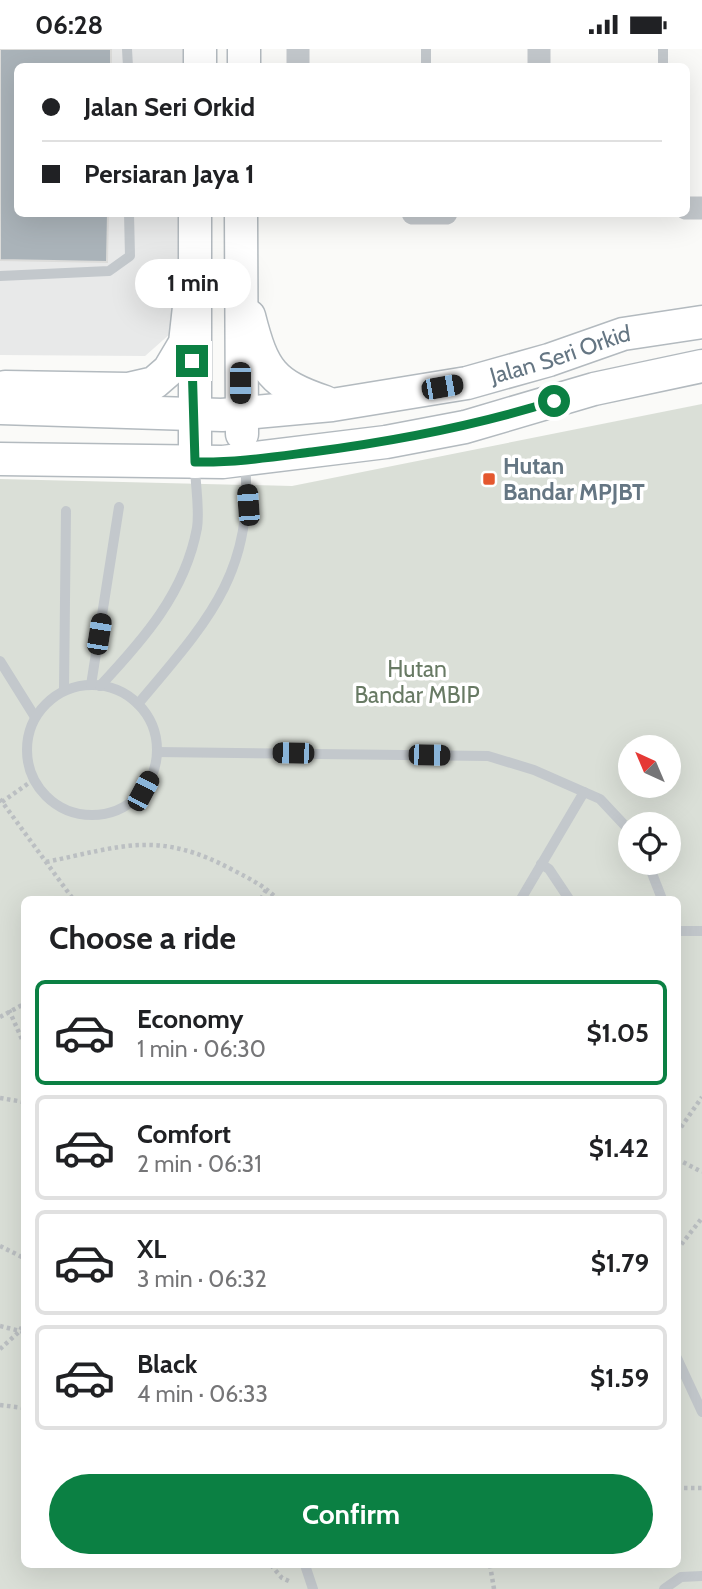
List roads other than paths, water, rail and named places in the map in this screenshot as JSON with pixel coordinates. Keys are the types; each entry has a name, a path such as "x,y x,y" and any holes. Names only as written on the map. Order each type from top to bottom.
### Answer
{"main road":[{"path":"195,217 192,415 195,462"},
{"path":"241,217 240,414 244,460"},
{"path":"0,387 128,389 154,383 169,370 185,343 193,271"},
{"path":"240,282 258,349 272,374 289,390 332,405"},
{"name":"Jalan Seri Orkid","path":"0,408 192,415 240,414 332,405 467,383 550,360 623,334 702,322"},
{"name":"Jalan Seri Orkid","path":"0,460 244,460 386,442 465,427 594,389 702,366"}],"lane":[{"path":"0,276 109,271 130,256 129,217"},
{"path":"138,704 191,640 223,590 240,552 248,505 244,460"},
{"path":"95,685 142,641 181,582 197,527 195,462"},
{"path":"95,685 119,507"},
{"path":"64,689 66,511"},
{"path":"0,661 35,717"},
{"path":"95,685 112,687 138,704 154,731 157,751 153,772 143,791 127,805 108,813 87,815 65,810 47,798 33,780 26,759 27,737 35,717 64,689 95,685"},
{"path":"157,751 488,756 534,770 600,799 618,818"},
{"path":"523,896 584,792"},
{"path":"541,864 549,869 567,896"},
{"path":"653,875 661,896"},
{"path":"681,931 702,931"},
{"path":"681,1367 702,1412"},
{"path":"306,1568 313,1589"},
{"path":"664,1589 681,1577 702,1576"}],"place":[{"name":"Hutan Bandar MPJBT","path":"489,479"}],"park label":[{"name":"Hutan Bandar MBIP","path":"417,682"}]}
